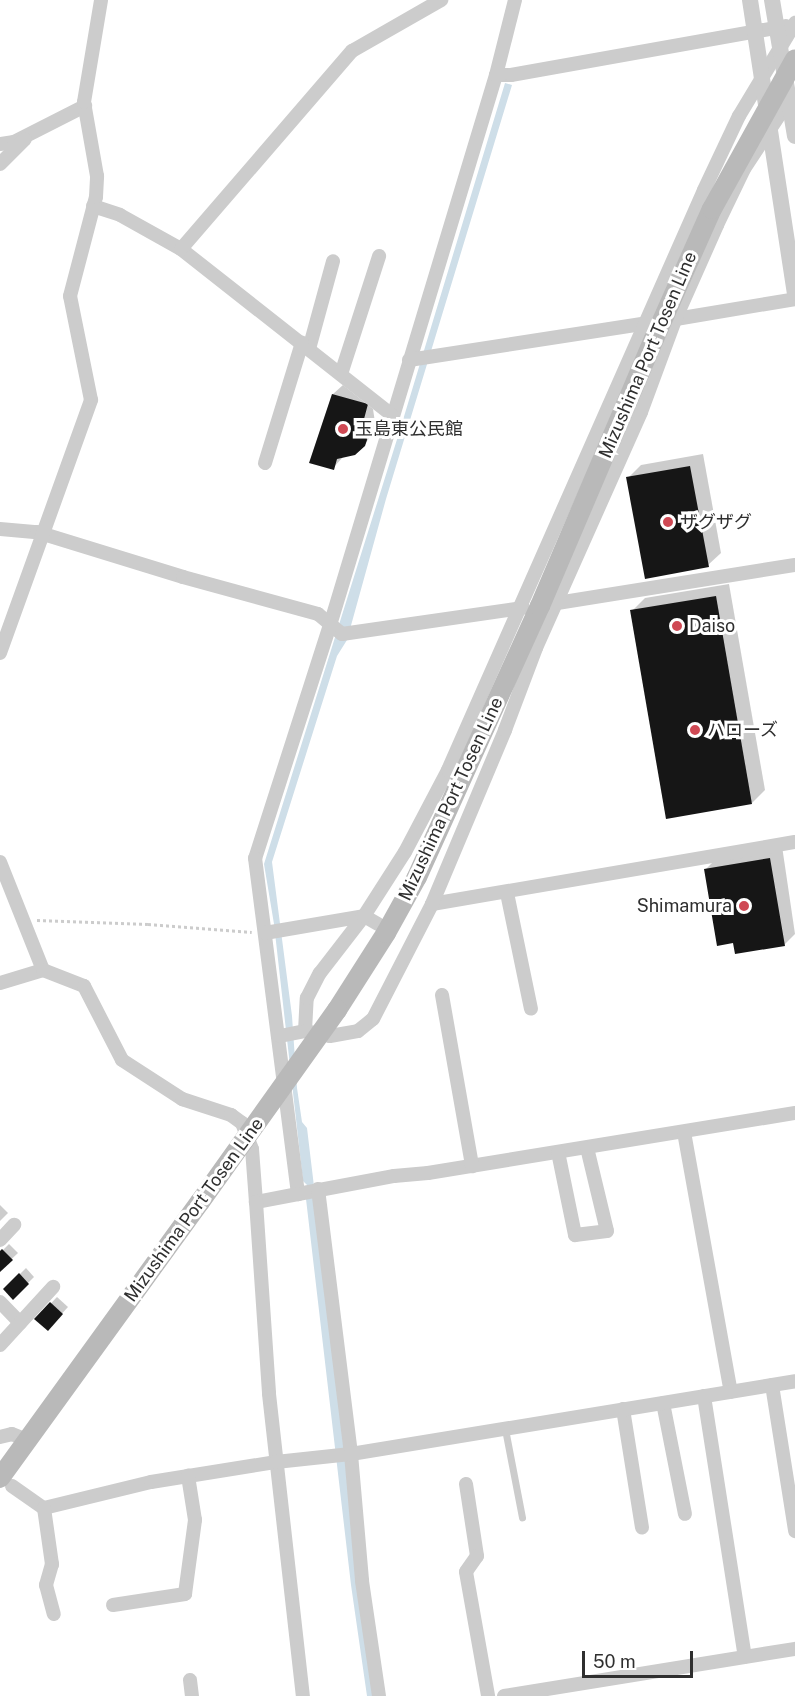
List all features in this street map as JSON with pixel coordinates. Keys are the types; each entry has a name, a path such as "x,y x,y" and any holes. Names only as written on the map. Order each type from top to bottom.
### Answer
{"main road":[{"name":"Mizushima Port Tosen Line","path":"6,1482 27,1440 337,1010 386,933 417,877 548,604 648,331 795,59"}],"street":[{"path":"0,653 92,400 70,296 93,206 97,176 85,106 88,64 101,0"},
{"path":"181,249 352,51 441,0"},
{"path":"298,1194 255,858 330,625 496,75 515,0"},
{"path":"750,0 795,293"},
{"path":"772,0 792,95 795,136"},
{"path":"496,75 511,75 794,24"},
{"path":"305,1031 307,998 320,973 364,916 405,852 448,770 509,635 518,609 648,331 739,116 794,24"},
{"path":"279,1036 305,1031 330,1035 358,1031 373,1019 432,904 505,730 536,648 548,604 641,412 675,320 744,169 792,95"},
{"path":"0,144 14,142 85,106"},
{"path":"0,164 33,131"},
{"path":"93,206 120,215 181,249 392,415"},
{"path":"341,374 379,256"},
{"path":"266,463 333,261"},
{"path":"409,360 648,331 675,320 795,299"},
{"path":"0,529 36,532 318,614 342,634 795,565"},
{"path":"432,904 795,842"},
{"path":"0,862 43,970"},
{"path":"507,893 531,1009"},
{"path":"265,933 364,916 378,924"},
{"path":"400,936 413,943"},
{"path":"0,983 43,970 84,986 122,1060 182,1099 231,1115 242,1123 252,1149 261,1302 276,1462 303,1696"},
{"path":"442,994 472,1166"},
{"path":"256,1202 318,1189 587,1148 795,1113"},
{"path":"684,1132 731,1392"},
{"path":"558,1152 575,1235 608,1231 587,1148"},
{"path":"318,1189 351,1454 362,1581 379,1696"},
{"path":"0,1240 14,1225"},
{"path":"0,1345 53,1287"},
{"path":"0,1302 20,1323"},
{"path":"44,1508 151,1482 276,1462 351,1454 795,1381"},
{"path":"772,1385 795,1531"},
{"path":"704,1396 745,1657"},
{"path":"663,1403 684,1514"},
{"path":"623,1409 642,1527"},
{"path":"0,1437 12,1434 27,1440"},
{"path":"113,1605 185,1594 195,1520 188,1476"},
{"path":"6,1482 44,1508 52,1564 46,1585 54,1614"},
{"path":"466,1484 477,1556 466,1572 488,1696"},
{"path":"504,1696 795,1649"},
{"path":"190,1680 192,1696"}],"lane":[{"path":"506,1429 522,1518"}],"path":[{"path":"23,920 148,924 265,933"}],"shaded area":[{"path":"505,83 512,85 386,499 347,640 337,656 272,862 292,1016 297,1088 302,1122 307,1128 375,1696 367,1696 351,1585 306,1199 307,1185 303,1181 274,924 264,864 399,433"}],"building":[{"name":"玉島東公民館","path":"332,394 368,404 364,419 367,440 365,446 355,455 337,459 334,470 309,463"},
{"name":"ザグザグ","path":"690,466 709,567 645,579 626,477"},
{"name":"ハローズ","path":"716,596 752,804 666,819 630,610"},
{"name":"Shimamura","path":"770,858 785,946 735,954 733,943 717,946 704,869"},
{"path":"2,1249 13,1260 0,1272 0,1251"},
{"path":"19,1273 29,1284 13,1300 3,1289"},
{"path":"50,1302 63,1314 48,1331 34,1319"}],"place":[{"name":"玉島東公民館","path":"343,429"},
{"name":"ザグザグ","path":"668,522"},
{"name":"Daiso","path":"677,626"},
{"name":"ハローズ","path":"695,730"},
{"name":"Shimamura","path":"744,906"}]}
